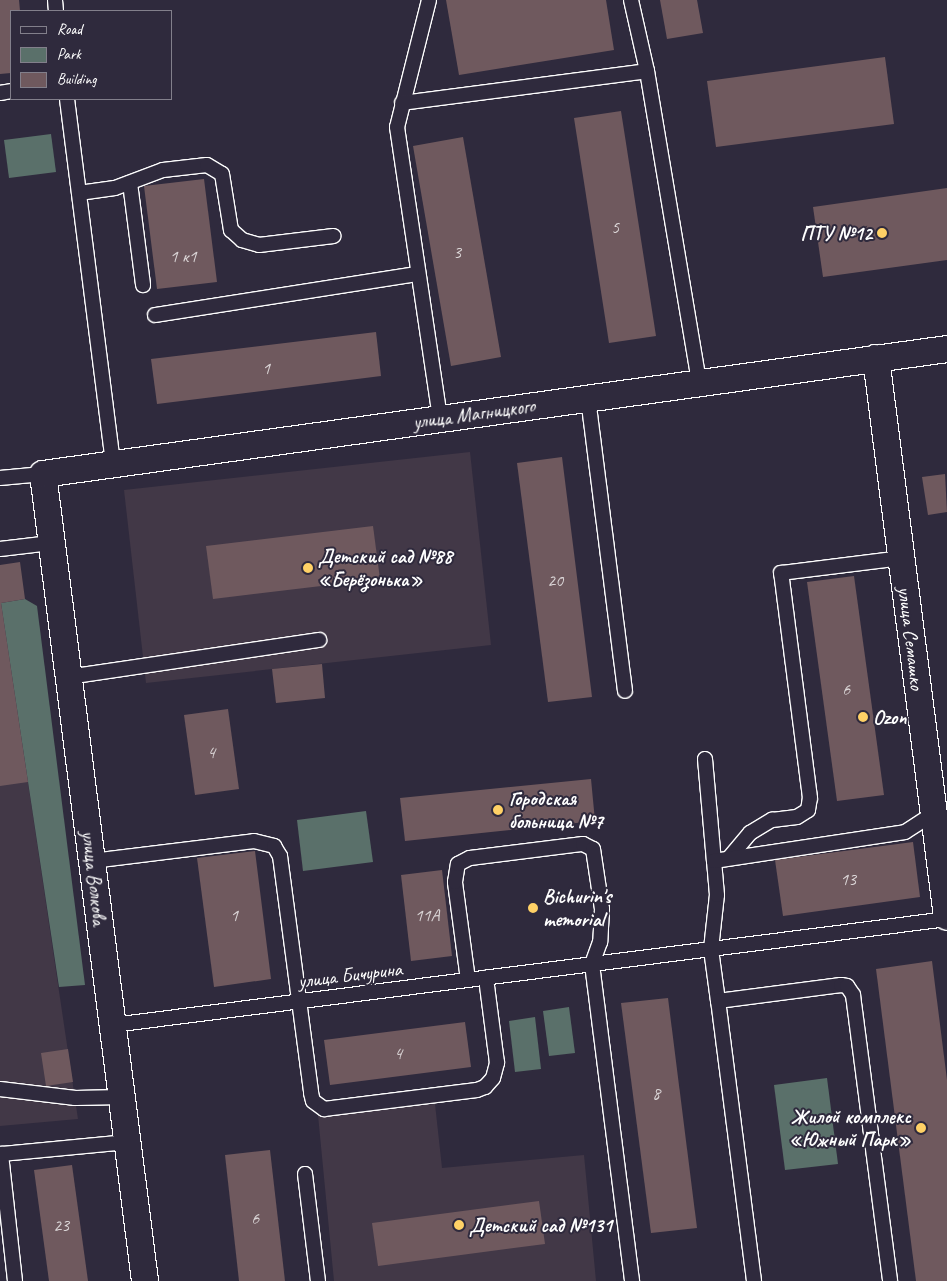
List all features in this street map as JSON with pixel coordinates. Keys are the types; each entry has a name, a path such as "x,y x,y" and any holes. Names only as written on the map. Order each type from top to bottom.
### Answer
{"street":[{"name":"улица Магницкого","path":"43,474 947,349"},
{"name":"улица Семашко","path":"876,358 901,558 937,801 947,918"},
{"name":"улица Волкова","path":"43,474 146,1281"}],"lane":[{"path":"429,0 397,127 440,419"},
{"path":"631,0 647,71 699,383"},
{"path":"402,103 647,71"},
{"path":"67,100 113,464"},
{"path":"79,193 115,188 163,170 213,166 225,181 231,230 242,240 259,245 333,236"},
{"path":"130,183 143,285"},
{"path":"155,315 418,274"},
{"path":"588,398 625,691"},
{"name":"улица Магницкого","path":"0,478 43,474"},
{"path":"0,549 52,543"},
{"path":"729,858 750,833 772,820 797,817 808,810 810,798 780,573 901,558"},
{"path":"68,677 319,640"},
{"path":"705,759 717,895 711,949 754,1281"},
{"path":"714,861 905,832 937,801"},
{"path":"92,861 254,841 269,842 280,856 313,1101 324,1108 477,1090 491,1081 497,1063 486,978"},
{"path":"468,980 455,882 458,864 470,858 584,844 593,849 602,909 600,942 592,964 632,1281"},
{"name":"улица Бичурина","path":"113,1025 947,918"},
{"path":"718,1001 841,985 851,990 890,1281"},
{"path":"0,1090 75,1098 122,1097"},
{"path":"15,1281 1,1154 128,1142"},
{"path":"305,1174 318,1281"}],"shaded area":[{"name":"Детский сад №88 «Берёзонька»","path":"470,452 491,645 146,683 124,490"},
{"path":"0,594 78,1119 0,1126"},
{"name":"Детский сад №131","path":"435,1104 442,1168 584,1155 596,1281 334,1281 318,1115"}],"green space":[{"path":"51,134 56,172 9,178 4,140"},
{"path":"25,599 37,606 85,985 59,987 1,603"},
{"path":"366,811 373,862 303,871 297,820"},
{"path":"569,1007 575,1053 549,1056 543,1011"},
{"path":"535,1017 541,1069 515,1072 509,1021"},
{"path":"827,1078 838,1164 785,1170 774,1085"}],"building":[{"path":"0,0 19,0 20,10 10,10 10,73 0,74"},
{"path":"446,0 606,0 614,50 459,75"},
{"path":"660,0 697,0 703,33 667,39"},
{"path":"885,57 894,124 716,147 707,81"},
{"path":"621,111 656,336 609,343 574,118"},
{"path":"463,137 501,357 451,366 413,146"},
{"path":"204,179 217,282 157,289 144,186"},
{"name":"ПТУ №12","path":"947,188 947,260 823,277 813,207"},
{"path":"376,332 381,376 157,404 151,359"},
{"path":"562,457 592,697 548,702 517,463"},
{"path":"945,474 947,512 928,515 922,477"},
{"path":"373,526 380,579 213,599 206,546"},
{"path":"20,562 25,599 1,603 28,782 0,786 0,565"},
{"path":"854,576 884,795 837,801 807,582"},
{"path":"322,664 325,698 276,703 272,669"},
{"path":"228,709 239,789 195,795 184,715"},
{"name":"Городская больница №7","path":"591,779 595,821 405,841 400,798"},
{"path":"913,842 920,897 783,916 775,860"},
{"path":"255,851 271,979 214,987 197,858"},
{"path":"442,870 452,956 411,961 401,875"},
{"name":"Жилой комплекс «Южный Парк»","path":"932,961 947,1080 947,1281 916,1281 876,969"},
{"path":"668,998 697,1228 651,1233 621,1003"},
{"path":"465,1022 471,1067 330,1085 324,1040"},
{"path":"68,1049 73,1082 46,1086 41,1053"},
{"path":"270,1150 285,1281 239,1281 225,1155"},
{"path":"72,1165 88,1281 49,1281 34,1170"},
{"path":"539,1201 545,1244 378,1266 372,1223"}],"place":[{"name":"ПТУ №12","path":"882,233"},
{"name":"Детский сад №88 «Берёзонька»","path":"308,568"},
{"name":"Ozon","path":"863,717"},
{"name":"Городская больница №7","path":"498,810"},
{"name":"Bichurin's memorial","path":"533,908"},
{"name":"Жилой комплекс «Южный Парк»","path":"921,1128"},
{"name":"Детский сад №131","path":"459,1225"}]}
